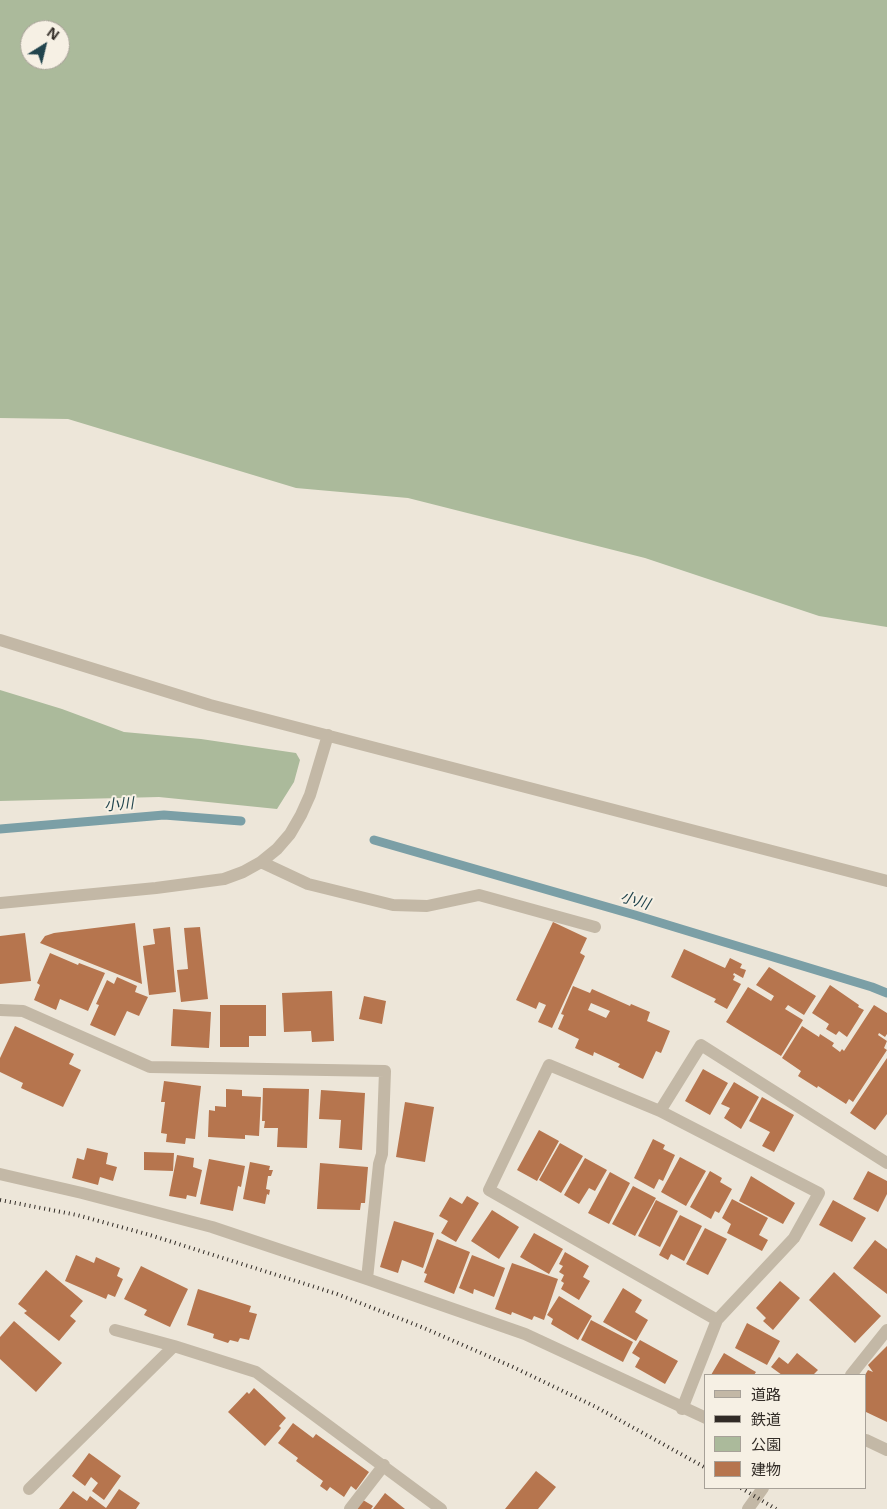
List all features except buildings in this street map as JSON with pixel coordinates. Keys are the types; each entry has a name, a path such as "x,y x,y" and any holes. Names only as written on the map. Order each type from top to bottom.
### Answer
{"street":[{"path":"0,640 210,705 887,881"},
{"path":"0,903 156,888 224,879 243,872 277,850 290,834 310,795 328,735"},
{"path":"261,862 308,884 393,905 427,906 479,894 595,927"},
{"path":"0,1010 23,1011 150,1067 385,1071 382,1154 379,1164 367,1280"},
{"path":"660,1110 701,1045 887,1163"},
{"path":"682,1409 717,1320 794,1238 819,1193 660,1110 549,1065 489,1190 717,1320"},
{"path":"0,1174 212,1226 525,1334 682,1409 704,1417"},
{"path":"115,1330 174,1346 256,1372 441,1509"},
{"path":"853,1374 887,1330"},
{"path":"29,1489 174,1346"},
{"path":"867,1440 887,1450"},
{"path":"350,1509 384,1465"},
{"path":"748,1509 762,1489"}],"green space":[{"path":"0,0 887,0 887,627 819,616 645,558 408,498 296,488 68,419 0,418"},
{"path":"0,690 62,709 124,732 201,739 296,753 300,760 294,782 277,809 159,797 0,801"}],"waterway":[{"name":"小川","path":"0,829 164,815 241,821"},
{"name":"小川","path":"374,840 635,915 887,993"}],"railway":[{"path":"0,1200 77,1215 150,1235 337,1294 424,1328 513,1367 596,1407 704,1467"},
{"path":"743,1489 776,1509"}]}
